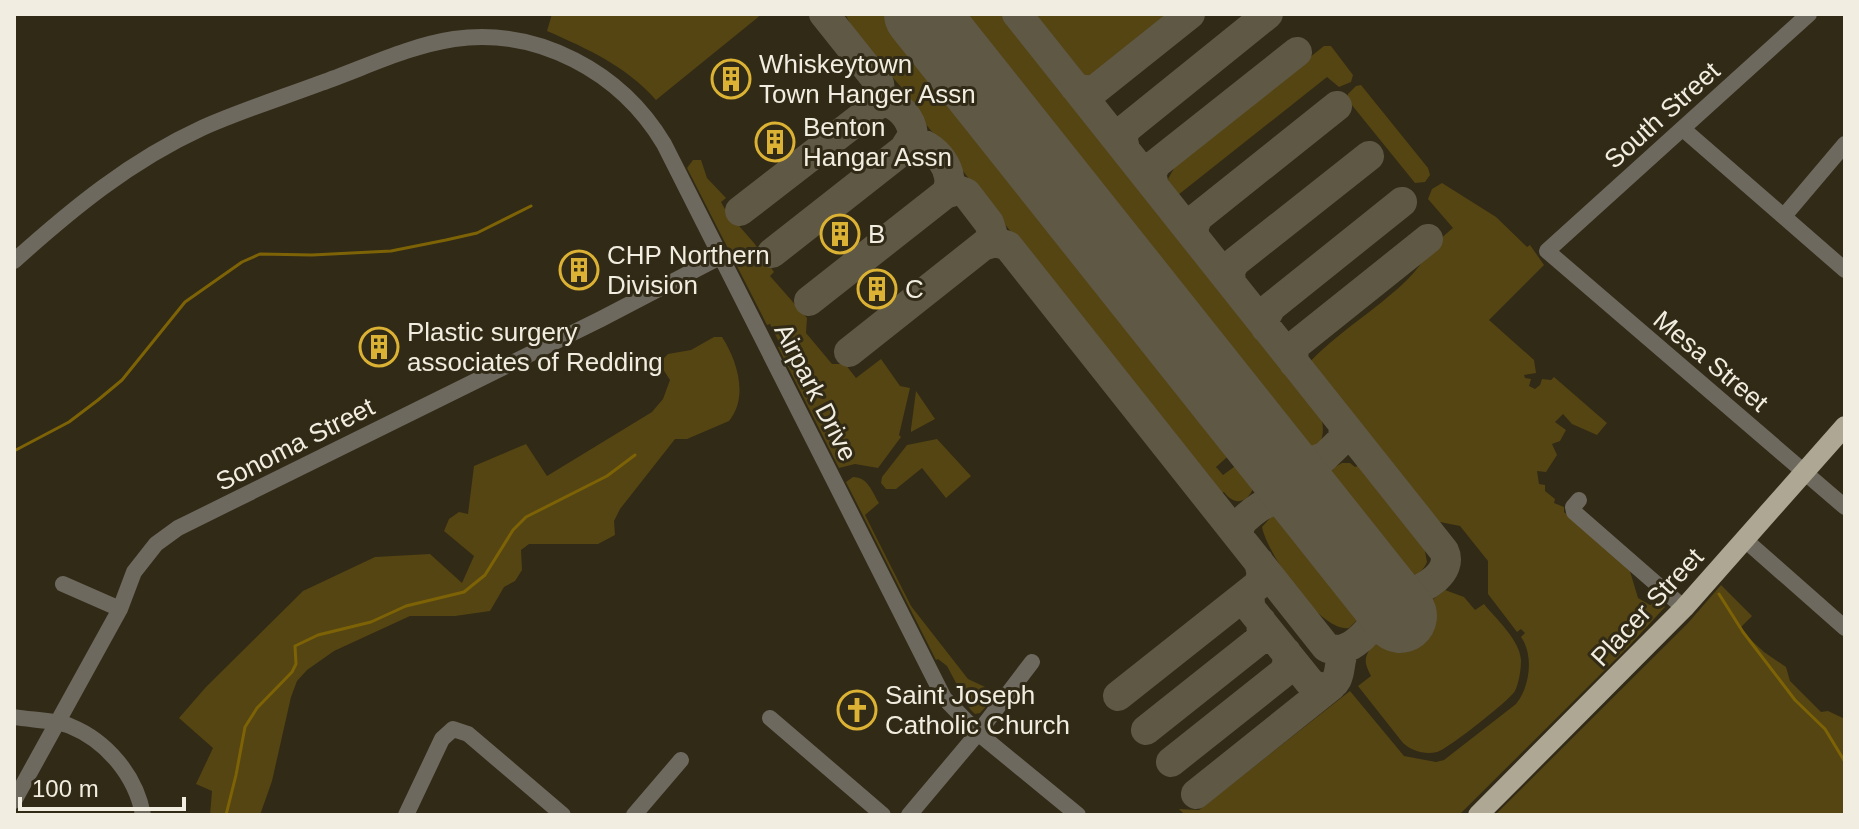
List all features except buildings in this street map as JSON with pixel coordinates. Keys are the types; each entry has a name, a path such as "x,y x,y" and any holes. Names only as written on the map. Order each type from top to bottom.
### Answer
{"main road":[{"name":"Placer Street","path":"1478,815 1684,608 1845,426"}],"street":[{"name":"South Street","path":"1547,251 1809,14"},
{"name":"Airpark Drive","path":"14,261 103,185 201,129 429,45 478,37 515,40 565,55 600,74 625,94 664,144 950,707 1078,815"},
{"path":"1683,129 1845,270"},
{"path":"1784,216 1845,144"},
{"name":"Mesa Street","path":"1547,251 1845,507"},
{"name":"Sonoma Street","path":"14,801 120,609 134,572 156,544 178,528 720,257"},
{"path":"1579,500 1573,507 1574,512 1684,608"},
{"path":"1744,539 1845,628"},
{"path":"63,584 120,609"},
{"path":"909,815 1032,662"},
{"path":"14,717 68,725 113,756 134,786 143,815"},
{"path":"770,718 883,815"},
{"path":"406,815 442,739 453,729 468,734 563,815"},
{"path":"634,815 681,760"}],"shaded area":[{"path":"552,14 762,14 656,100 619,68 547,31"},
{"path":"845,14 888,14 1233,445 1234,451 1216,467 1223,475 1238,464 1235,459 1239,457 1256,474 1253,488 1246,498 1236,501 1224,492 1218,494 910,104 910,97 847,26 850,23"},
{"path":"952,14 1006,14 1320,408 1323,431 1315,447 1301,447 1286,435"},
{"path":"1026,14 1176,14 1098,75 1088,76 1071,72"},
{"path":"1324,46 1331,46 1353,75 1351,82 1339,87 1327,77 1178,195 1172,196 1168,179 1177,163"},
{"path":"1361,85 1428,168 1430,175 1425,182 1415,183 1347,99 1356,86"},
{"path":"693,160 701,160 707,178 726,198 721,202 731,220 754,243 774,272 770,276 807,318 806,333 832,364 845,364 856,378 881,359 900,386 910,388 901,437 878,468 855,464 839,468 778,347 781,346 770,324 767,325 687,168"},
{"path":"1442,183 1496,217 1527,247 1530,245 1544,265 1489,320 1534,360 1536,373 1524,375 1531,379 1529,386 1535,389 1542,379 1551,380 1554,377 1607,423 1597,435 1572,424 1563,414 1555,422 1566,430 1560,441 1552,444 1557,455 1546,472 1537,471 1539,484 1545,485 1545,491 1555,499 1554,503 1564,507 1564,512 1629,568 1638,598 1650,605 1660,599 1665,607 1459,815 1185,815 1179,809 1199,810 1350,691 1404,756 1436,762 1444,760 1516,704 1525,689 1529,662 1521,637 1525,633 1521,629 1517,632 1488,594 1488,561 1460,526 1430,520 1306,366 1407,280 1453,228 1428,199 1432,189"},
{"path":"714,337 722,337 736,367 740,390 735,411 729,421 687,439 675,439 620,509 614,521 615,535 598,544 529,544 521,550 522,570 515,581 504,587 490,611 455,616 410,616 334,651 297,681 272,781 260,815 210,815 212,791 196,784 213,748 179,718 303,591 375,557 430,554 462,583 474,556 444,531 449,519 459,512 468,514 474,466 526,444 547,476 652,412 663,399 670,380 659,363 668,354 691,350"},
{"path":"916,391 935,419 911,432 911,429"},
{"path":"937,439 971,476 946,498 922,468 896,489 886,489 881,483 882,477 907,445"},
{"path":"1342,463 1355,467 1360,465 1365,472 1369,469 1426,542 1427,562 1419,573 1396,573 1331,487 1327,477"},
{"path":"853,477 866,482 879,503 865,515 911,606 968,679 998,693 980,713 975,714 970,709 947,666 936,660 846,482"},
{"path":"1283,514 1290,518 1357,604 1359,618 1349,628 1337,626 1324,618 1284,572 1262,527 1271,517"},
{"path":"1721,585 1752,616 1739,629 1786,667 1790,681 1821,712 1828,711 1845,719 1845,815 1495,815 1688,623"},
{"path":"1445,590 1464,597 1475,610 1484,604 1507,630 1520,652 1520,672 1515,691 1491,713 1443,749 1423,753 1403,743 1358,686 1371,676 1366,662 1371,647"}],"waterway":[{"path":"14,451 69,422 98,400 122,380 185,302 242,262 260,254 391,251 477,233 531,206"},
{"path":"226,815 245,727 257,708 292,672 296,664 295,646 318,635 371,622 406,606 464,592 485,575 513,530 526,517 607,476 635,455"},
{"path":"1719,594 1743,632 1795,700 1825,729 1845,762"}],"taxiway":[{"path":"824,14 879,83 876,104"},
{"path":"918,14 957,63"},
{"path":"1017,14 1444,551 1445,566 1436,579 1406,593"},
{"path":"1075,87 1085,91 1096,89 1190,14"},
{"path":"1125,149 1122,136 1128,127 1268,14"},
{"path":"1154,186 1151,173 1157,163 1297,52"},
{"path":"740,211 881,102 898,108 907,118 913,135 906,146"},
{"path":"1195,237 1193,228 1198,217 1337,106"},
{"path":"772,253 912,143 928,147 942,160 949,178 945,194 809,301"},
{"path":"1231,283 1230,271 1235,262 1369,156"},
{"path":"849,352 989,241 992,232 989,223 966,193 958,190 945,194"},
{"path":"1266,328 1265,318 1271,307 1402,202"},
{"path":"1294,363 1293,351 1298,343 1428,239"},
{"path":"986,245 996,242 1008,246 1326,647 1333,650 1348,647 1362,637 1376,617"},
{"path":"1208,372 1275,456 1298,464 1321,458"},
{"path":"1344,425 1343,439 1313,468 1309,481 1310,494 1316,508 1373,580"},
{"path":"1239,536 1241,524 1247,516 1263,505 1281,499 1305,505 1320,519"},
{"path":"1118,696 1258,585 1262,575 1259,562"},
{"path":"1253,589 1249,598 1251,609 1312,685 1325,688 1335,681 1345,649"},
{"path":"1146,730 1258,641 1262,634 1261,621"},
{"path":"1171,762 1283,673 1288,664 1286,652"},
{"path":"1196,794 1331,686"}],"runway":[{"path":"921,14 1400,616"}],"place":[{"name":"Whiskeytown Town Hanger Assn","path":"731,79"},
{"name":"Benton Hangar Assn","path":"775,142"},
{"name":"B","path":"840,234"},
{"name":"CHP Northern Division","path":"579,270"},
{"name":"C","path":"877,289"},
{"name":"Plastic surgery associates of Redding","path":"379,347"},
{"name":"Saint Joseph Catholic Church","path":"857,710"}]}
